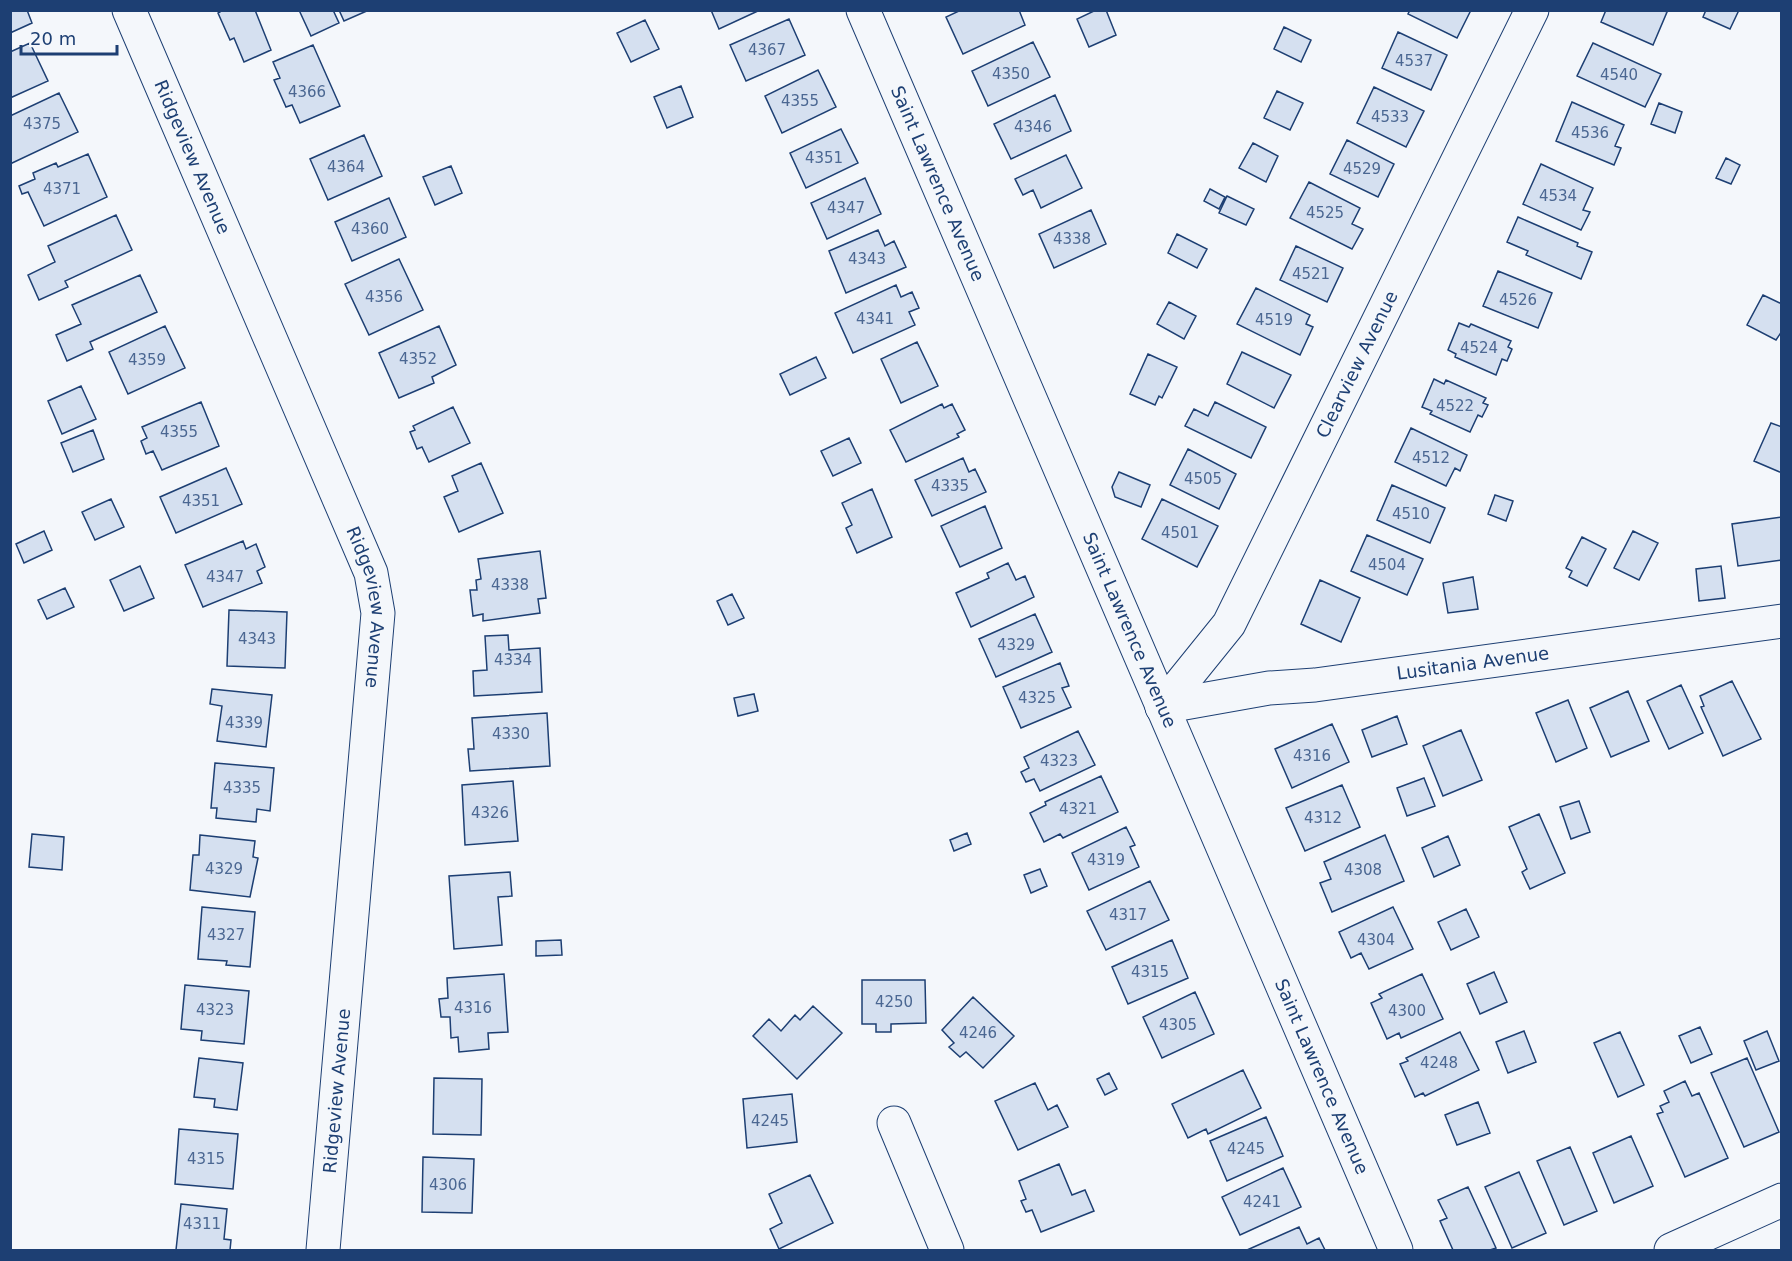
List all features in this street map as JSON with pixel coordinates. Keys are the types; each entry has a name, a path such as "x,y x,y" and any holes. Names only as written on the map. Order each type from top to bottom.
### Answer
{"street":[{"name":"Ridgeview Avenue","path":"129,10 371,573 378,613 323,1251"},
{"name":"Saint Lawrence Avenue","path":"863,10 1396,1251"},
{"name":"Clearview Avenue","path":"1162,707 1229,624 1532,10"},
{"name":"Lusitania Avenue","path":"1162,707 1269,688 1326,683 1782,621"},
{"path":"894,1123 947,1251"},
{"path":"1671,1251 1782,1200"}],"building":[{"path":"10,10 27,10 32,23 10,33"},
{"path":"223,10 255,10 271,50 244,62 234,38 230,40 218,13"},
{"path":"299,10 333,10 339,23 311,36"},
{"path":"339,10 369,10 344,21"},
{"path":"711,10 760,10 719,29"},
{"path":"961,10 1019,10 1025,25 963,54 946,17"},
{"path":"1096,10 1106,10 1116,35 1089,47 1077,19"},
{"path":"1410,10 1471,10 1457,38 1408,14"},
{"path":"1606,10 1663,10 1667,12 1653,45 1601,22"},
{"path":"1706,10 1739,10 1730,29 1703,17"},
{"path":"789,19 805,55 746,81 730,45"},
{"path":"645,20 659,49 631,62 617,33"},
{"path":"1284,27 1311,40 1301,62 1274,49"},
{"path":"1398,32 1447,55 1431,90 1382,68"},
{"path":"1033,42 1050,77 988,106 972,71"},
{"path":"30,43 48,81 10,98 10,52"},
{"path":"1593,43 1661,74 1645,107 1577,76"},
{"path":"313,45 340,106 300,123 292,105 286,107 274,80 280,78 273,62"},
{"path":"818,70 836,107 782,133 765,96"},
{"path":"681,86 693,117 667,128 654,97"},
{"path":"1374,87 1424,111 1406,147 1357,123"},
{"path":"1277,91 1303,103 1290,130 1264,118"},
{"path":"59,93 78,132 10,164 10,116"},
{"path":"1055,95 1071,131 1011,159 994,124"},
{"path":"1572,102 1624,125 1615,146 1621,148 1614,165 1556,141"},
{"path":"1659,103 1682,112 1675,133 1651,124"},
{"path":"841,129 858,163 806,188 790,153"},
{"path":"364,135 382,176 328,200 310,159"},
{"path":"1347,140 1394,164 1378,197 1330,174"},
{"path":"1253,143 1278,156 1266,182 1239,168"},
{"path":"88,154 107,197 44,226 28,192 22,194 19,186 35,179 33,173 56,163 58,167"},
{"path":"1066,155 1082,188 1041,208 1033,190 1023,195 1015,179"},
{"path":"1726,158 1740,165 1731,184 1716,178"},
{"path":"1541,164 1593,188 1583,210 1590,212 1581,230 1523,204"},
{"path":"451,166 462,193 435,205 423,177"},
{"path":"865,178 881,214 827,239 811,203"},
{"path":"1309,182 1360,208 1352,224 1363,229 1352,249 1290,218"},
{"path":"1210,189 1225,197 1219,209 1204,201"},
{"path":"1227,196 1254,209 1246,225 1219,213"},
{"path":"389,198 406,237 352,261 335,222"},
{"path":"1091,210 1106,244 1054,268 1039,234"},
{"path":"116,215 132,250 65,281 68,287 39,300 28,275 55,262 48,246"},
{"path":"1518,217 1578,243 1577,246 1592,252 1581,279 1526,255 1528,251 1507,242"},
{"path":"878,230 885,246 894,241 906,267 846,293 829,251"},
{"path":"1177,234 1207,249 1197,268 1168,253"},
{"path":"1296,246 1343,268 1327,302 1280,280"},
{"path":"399,259 423,310 369,335 345,284"},
{"path":"1498,271 1552,293 1538,328 1483,306"},
{"path":"140,275 157,312 90,342 93,349 67,361 56,335 81,324 72,305"},
{"path":"896,285 901,297 912,292 919,308 909,312 915,325 853,353 835,313"},
{"path":"1256,288 1310,315 1306,324 1313,327 1300,355 1237,324"},
{"path":"1763,295 1782,304 1782,331 1776,340 1747,325"},
{"path":"1169,302 1196,316 1184,339 1157,324"},
{"path":"1459,323 1469,327 1471,324 1511,341 1508,347 1512,349 1507,361 1502,359 1496,375 1455,357 1456,354 1448,350"},
{"path":"165,326 185,368 128,394 109,352"},
{"path":"439,326 456,365 432,377 434,383 399,398 379,353"},
{"path":"917,342 938,386 901,403 881,359"},
{"path":"1242,352 1291,375 1274,408 1227,384"},
{"path":"1148,354 1177,367 1162,398 1159,396 1155,405 1130,394"},
{"path":"816,357 826,378 790,395 780,374"},
{"path":"1434,379 1444,384 1446,380 1486,398 1483,403 1488,405 1482,417 1478,415 1470,432 1430,414 1432,411 1422,407"},
{"path":"81,386 96,419 62,434 48,401"},
{"path":"201,402 219,446 162,470 153,451 146,454 141,441 147,438 142,427"},
{"path":"1215,402 1266,427 1251,458 1185,426 1194,409 1208,416"},
{"path":"942,404 944,408 952,404 965,430 957,434 959,437 906,462 890,430"},
{"path":"453,407 470,443 429,462 422,447 417,449 410,432 415,430 413,426"},
{"path":"1771,423 1782,427 1782,473 1754,461"},
{"path":"1411,428 1467,455 1460,471 1455,468 1446,486 1395,462"},
{"path":"93,430 104,459 73,472 61,443"},
{"path":"849,438 861,463 833,476 821,451"},
{"path":"1188,449 1236,474 1219,509 1170,485"},
{"path":"963,458 969,472 975,469 986,492 932,516 915,480"},
{"path":"481,463 503,513 459,532 444,497 458,491 452,476"},
{"path":"226,468 242,504 176,533 160,497"},
{"path":"1119,472 1150,485 1141,507 1115,497 1112,487"},
{"path":"1392,485 1445,508 1430,543 1377,520"},
{"path":"872,489 892,537 857,553 846,528 852,525 842,503"},
{"path":"1495,495 1513,501 1506,521 1488,514"},
{"path":"111,499 124,527 95,540 82,512"},
{"path":"1162,499 1218,526 1197,567 1142,539"},
{"path":"985,506 1002,548 960,567 941,526"},
{"path":"1782,517 1782,560 1738,566 1732,524"},
{"path":"44,531 52,550 24,563 16,544"},
{"path":"1633,531 1658,543 1639,580 1614,568"},
{"path":"1367,535 1423,559 1407,595 1351,571"},
{"path":"1582,537 1606,549 1587,586 1569,577 1572,571 1566,568"},
{"path":"243,541 246,549 256,544 265,567 257,571 262,583 203,607 185,565"},
{"path":"540,551 546,598 538,599 540,613 483,621 483,614 473,616 470,590 477,590 476,580 481,579 478,559"},
{"path":"1008,563 1016,580 1025,576 1034,597 971,627 956,593 989,578 987,573"},
{"path":"140,566 154,598 124,611 110,580"},
{"path":"1721,566 1725,598 1699,601 1696,569"},
{"path":"1473,577 1478,609 1448,613 1443,583"},
{"path":"1320,580 1360,598 1341,642 1301,624"},
{"path":"65,588 74,607 47,619 38,600"},
{"path":"732,594 744,618 728,625 717,601"},
{"path":"229,610 287,612 285,668 227,666"},
{"path":"1035,614 1052,652 996,677 979,639"},
{"path":"508,635 509,650 540,648 542,692 474,696 473,671 487,670 485,636"},
{"path":"1060,663 1069,686 1062,688 1071,707 1021,728 1003,687"},
{"path":"1732,681 1761,739 1723,756 1701,707 1704,706 1700,696"},
{"path":"1681,685 1703,733 1669,749 1647,701"},
{"path":"212,689 272,695 266,747 217,741 222,706 210,704"},
{"path":"1628,691 1649,741 1611,757 1590,708"},
{"path":"754,694 758,711 738,716 734,698"},
{"path":"1568,700 1587,748 1556,762 1536,713"},
{"path":"547,713 550,766 470,771 468,749 474,749 472,718"},
{"path":"1397,716 1407,744 1372,757 1362,730"},
{"path":"1332,724 1349,762 1292,788 1275,749"},
{"path":"1461,730 1482,780 1443,796 1423,746"},
{"path":"1078,731 1095,765 1040,791 1034,779 1026,782 1021,772 1029,768 1024,757"},
{"path":"215,763 274,768 270,811 257,809 256,822 216,818 217,808 211,808"},
{"path":"1101,776 1118,812 1063,838 1060,834 1044,842 1030,813 1046,805 1045,802"},
{"path":"1424,778 1435,806 1407,816 1397,788"},
{"path":"513,781 518,841 465,845 462,785"},
{"path":"1342,785 1360,827 1305,851 1286,808"},
{"path":"1579,801 1590,832 1571,839 1560,807"},
{"path":"1539,814 1565,873 1530,889 1522,872 1527,869 1509,827"},
{"path":"1126,827 1135,845 1130,847 1139,867 1089,890 1072,853"},
{"path":"967,833 971,844 954,851 950,840"},
{"path":"32,834 64,837 62,870 29,867"},
{"path":"200,835 255,841 253,857 258,858 250,897 190,890 193,855 199,855"},
{"path":"1385,835 1404,881 1332,912 1320,883 1331,879 1324,862"},
{"path":"1448,836 1460,865 1434,877 1422,848"},
{"path":"1040,869 1047,886 1031,893 1024,875"},
{"path":"510,872 512,896 498,897 502,945 454,949 449,876"},
{"path":"1150,881 1169,920 1106,950 1087,911"},
{"path":"202,907 255,912 250,967 226,965 227,961 198,959"},
{"path":"1393,907 1413,949 1369,969 1361,953 1351,958 1339,932"},
{"path":"1466,909 1479,937 1451,950 1438,922"},
{"path":"561,940 562,955 536,956 536,941"},
{"path":"1172,940 1188,978 1128,1004 1112,967"},
{"path":"1494,972 1507,1002 1480,1014 1467,984"},
{"path":"504,974 508,1032 488,1033 489,1049 459,1052 458,1037 451,1038 450,1017 441,1017 439,999 448,998 447,978"},
{"path":"1422,974 1443,1019 1401,1038 1399,1033 1387,1039 1371,1003 1382,998 1379,994"},
{"path":"862,980 925,980 926,1023 891,1024 891,1032 876,1032 876,1024 862,1024"},
{"path":"185,985 249,991 244,1044 201,1040 202,1031 181,1029"},
{"path":"1195,992 1214,1034 1162,1058 1143,1017"},
{"path":"973,997 1014,1036 983,1068 966,1052 960,1057 949,1047 954,1043 942,1030"},
{"path":"813,1006 842,1033 797,1079 753,1036 769,1019 781,1031 795,1015 800,1020"},
{"path":"1700,1027 1712,1054 1691,1063 1679,1036"},
{"path":"1524,1031 1536,1062 1508,1073 1496,1042"},
{"path":"1767,1031 1779,1061 1756,1070 1744,1041"},
{"path":"1460,1032 1479,1070 1425,1096 1423,1093 1415,1097 1400,1064 1408,1061 1406,1058"},
{"path":"1620,1032 1644,1085 1618,1097 1594,1043"},
{"path":"199,1058 243,1063 237,1110 214,1107 215,1099 194,1097"},
{"path":"1747,1058 1779,1132 1744,1147 1711,1073"},
{"path":"1243,1070 1261,1108 1208,1134 1206,1129 1188,1138 1172,1104"},
{"path":"1109,1073 1117,1089 1105,1095 1097,1079"},
{"path":"434,1078 482,1079 481,1135 433,1134"},
{"path":"1685,1081 1692,1096 1699,1093 1728,1158 1685,1177 1657,1114 1663,1112 1660,1106 1669,1102 1664,1091"},
{"path":"1035,1083 1048,1110 1057,1105 1068,1127 1018,1150 995,1101"},
{"path":"792,1094 797,1142 747,1148 743,1099"},
{"path":"1478,1102 1490,1133 1457,1145 1445,1115"},
{"path":"1266,1117 1283,1156 1227,1181 1210,1141"},
{"path":"179,1129 238,1134 233,1189 175,1184"},
{"path":"1631,1136 1653,1186 1614,1203 1593,1153"},
{"path":"1570,1147 1597,1211 1564,1225 1537,1161"},
{"path":"423,1157 474,1159 472,1213 422,1212"},
{"path":"1059,1164 1072,1195 1085,1190 1094,1211 1041,1232 1032,1210 1026,1212 1021,1201 1026,1199 1019,1181"},
{"path":"1283,1168 1301,1207 1240,1235 1222,1197"},
{"path":"1519,1172 1546,1233 1512,1248 1485,1187"},
{"path":"810,1175 833,1223 779,1249 770,1229 782,1223 769,1194"},
{"path":"1468,1187 1496,1248 1453,1250 1440,1221 1447,1218 1438,1200"},
{"path":"181,1204 227,1209 224,1239 231,1240 230,1250 176,1250"},
{"path":"1299,1227 1307,1244 1319,1238 1325,1250 1247,1250"}]}
